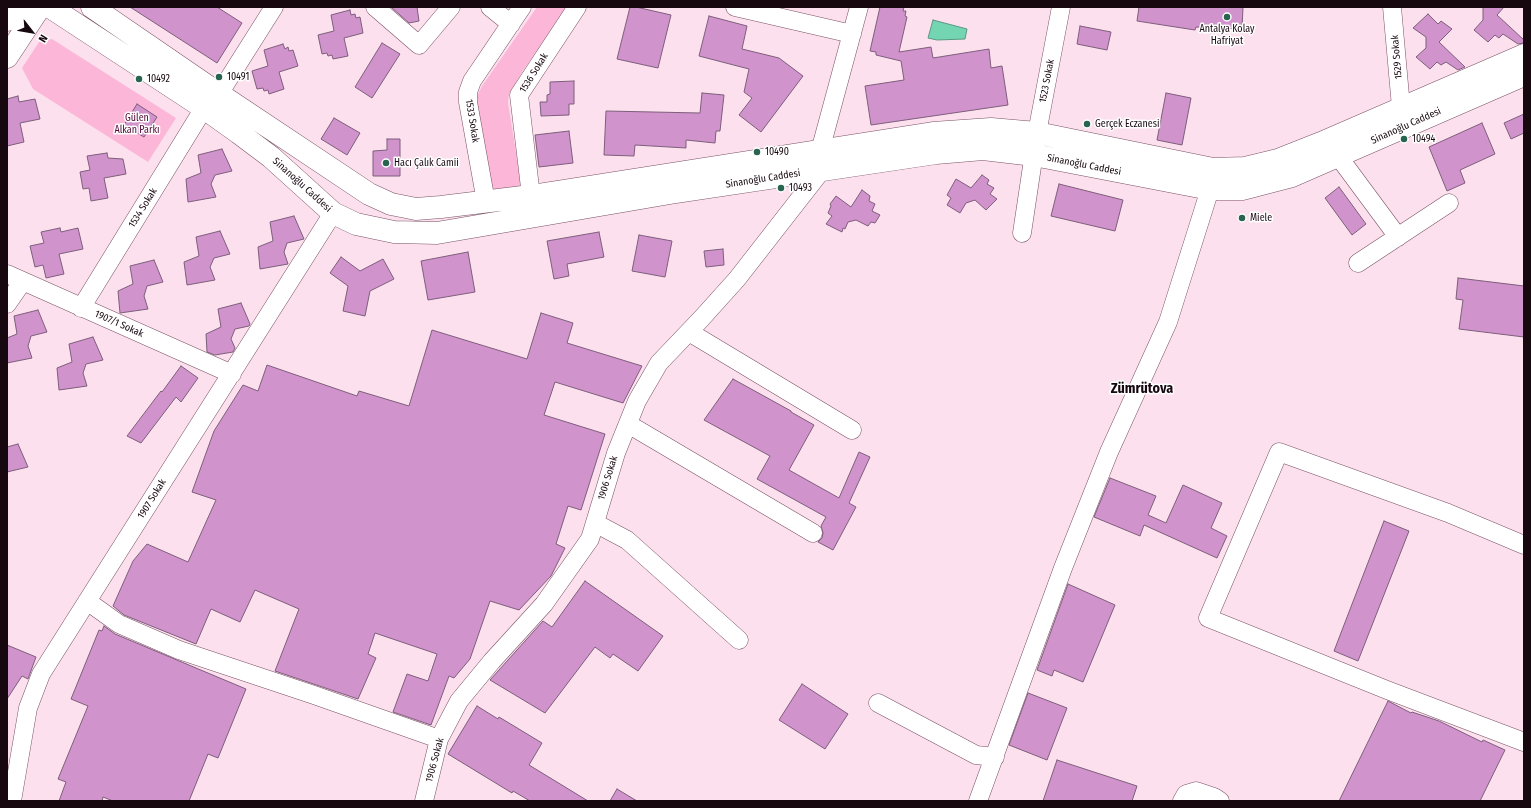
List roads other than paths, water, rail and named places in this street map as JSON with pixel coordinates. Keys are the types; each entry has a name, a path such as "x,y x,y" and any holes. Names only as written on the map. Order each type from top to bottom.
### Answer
{"main road":[{"path":"7,20 16,7"},
{"path":"7,56 40,7"},
{"name":"Si̇nanoğlu Caddesi","path":"50,7 369,194 391,204 416,209 486,202 821,160 983,149 1034,155 1210,189 1242,189 1292,176 1524,75"},
{"name":"Si̇nanoğlu Caddesi","path":"92,7 212,101 333,213 356,224 394,232 437,233 670,193 821,160 933,133 991,129 1037,133 1189,165 1213,169 1245,168 1278,160 1524,55"}],"street":[{"name":"1534 Sokak","path":"81,308 212,101 274,7"},
{"path":"375,7 419,45 451,7"},
{"path":"490,7 510,24"},
{"name":"1533 Sokak","path":"486,202 468,102 468,92 472,81 522,7"},
{"name":"1536 Sokak","path":"531,196 519,95 576,7"},
{"path":"736,7 852,34"},
{"path":"821,160 859,7"},
{"name":"1523 Sokak","path":"1022,233 1037,133 1061,7"},
{"name":"1529 Sokak","path":"1392,7 1402,107"},
{"path":"1338,156 1398,237"},
{"name":"1906 Sokak","path":"424,801 439,739 459,701 492,661 544,604 590,539 616,453 637,401 659,363 737,279 821,160"},
{"path":"978,801 1061,575 1106,459 1168,322 1210,189"},
{"path":"1358,263 1449,203"},
{"name":"1907 Sokak","path":"12,801 28,708 41,674 333,213"},
{"path":"7,304 15,277"},
{"name":"1907/1 Sokak","path":"15,277 81,308 232,374"},
{"path":"689,332 852,430"},
{"path":"628,424 813,533"},
{"path":"1524,545 1448,512 1280,452 1208,618 1387,690 1524,742"},
{"path":"595,522 627,540 739,640"},
{"path":"88,601 119,624 179,650 439,739"},
{"path":"878,703 976,755 994,757"},
{"path":"1182,801 1186,794 1196,791 1214,796 1220,801"}],"place":[{"name":"Antalya Kolay Hafriyat","path":"1227,17"},
{"name":"10491","path":"219,77"},
{"name":"10492","path":"139,79"},
{"name":"Gerçek Eczanesi","path":"1087,124"},
{"name":"10494","path":"1404,139"},
{"name":"10490","path":"757,152"},
{"name":"Hacı Çalık Camii","path":"386,163"},
{"name":"10493","path":"781,188"},
{"name":"Miele","path":"1242,218"}],"district":[{"name":"Zümrütova","path":"1142,389"}],"park label":[{"name":"Gülen Alkan Parkı","path":"137,124"}]}
